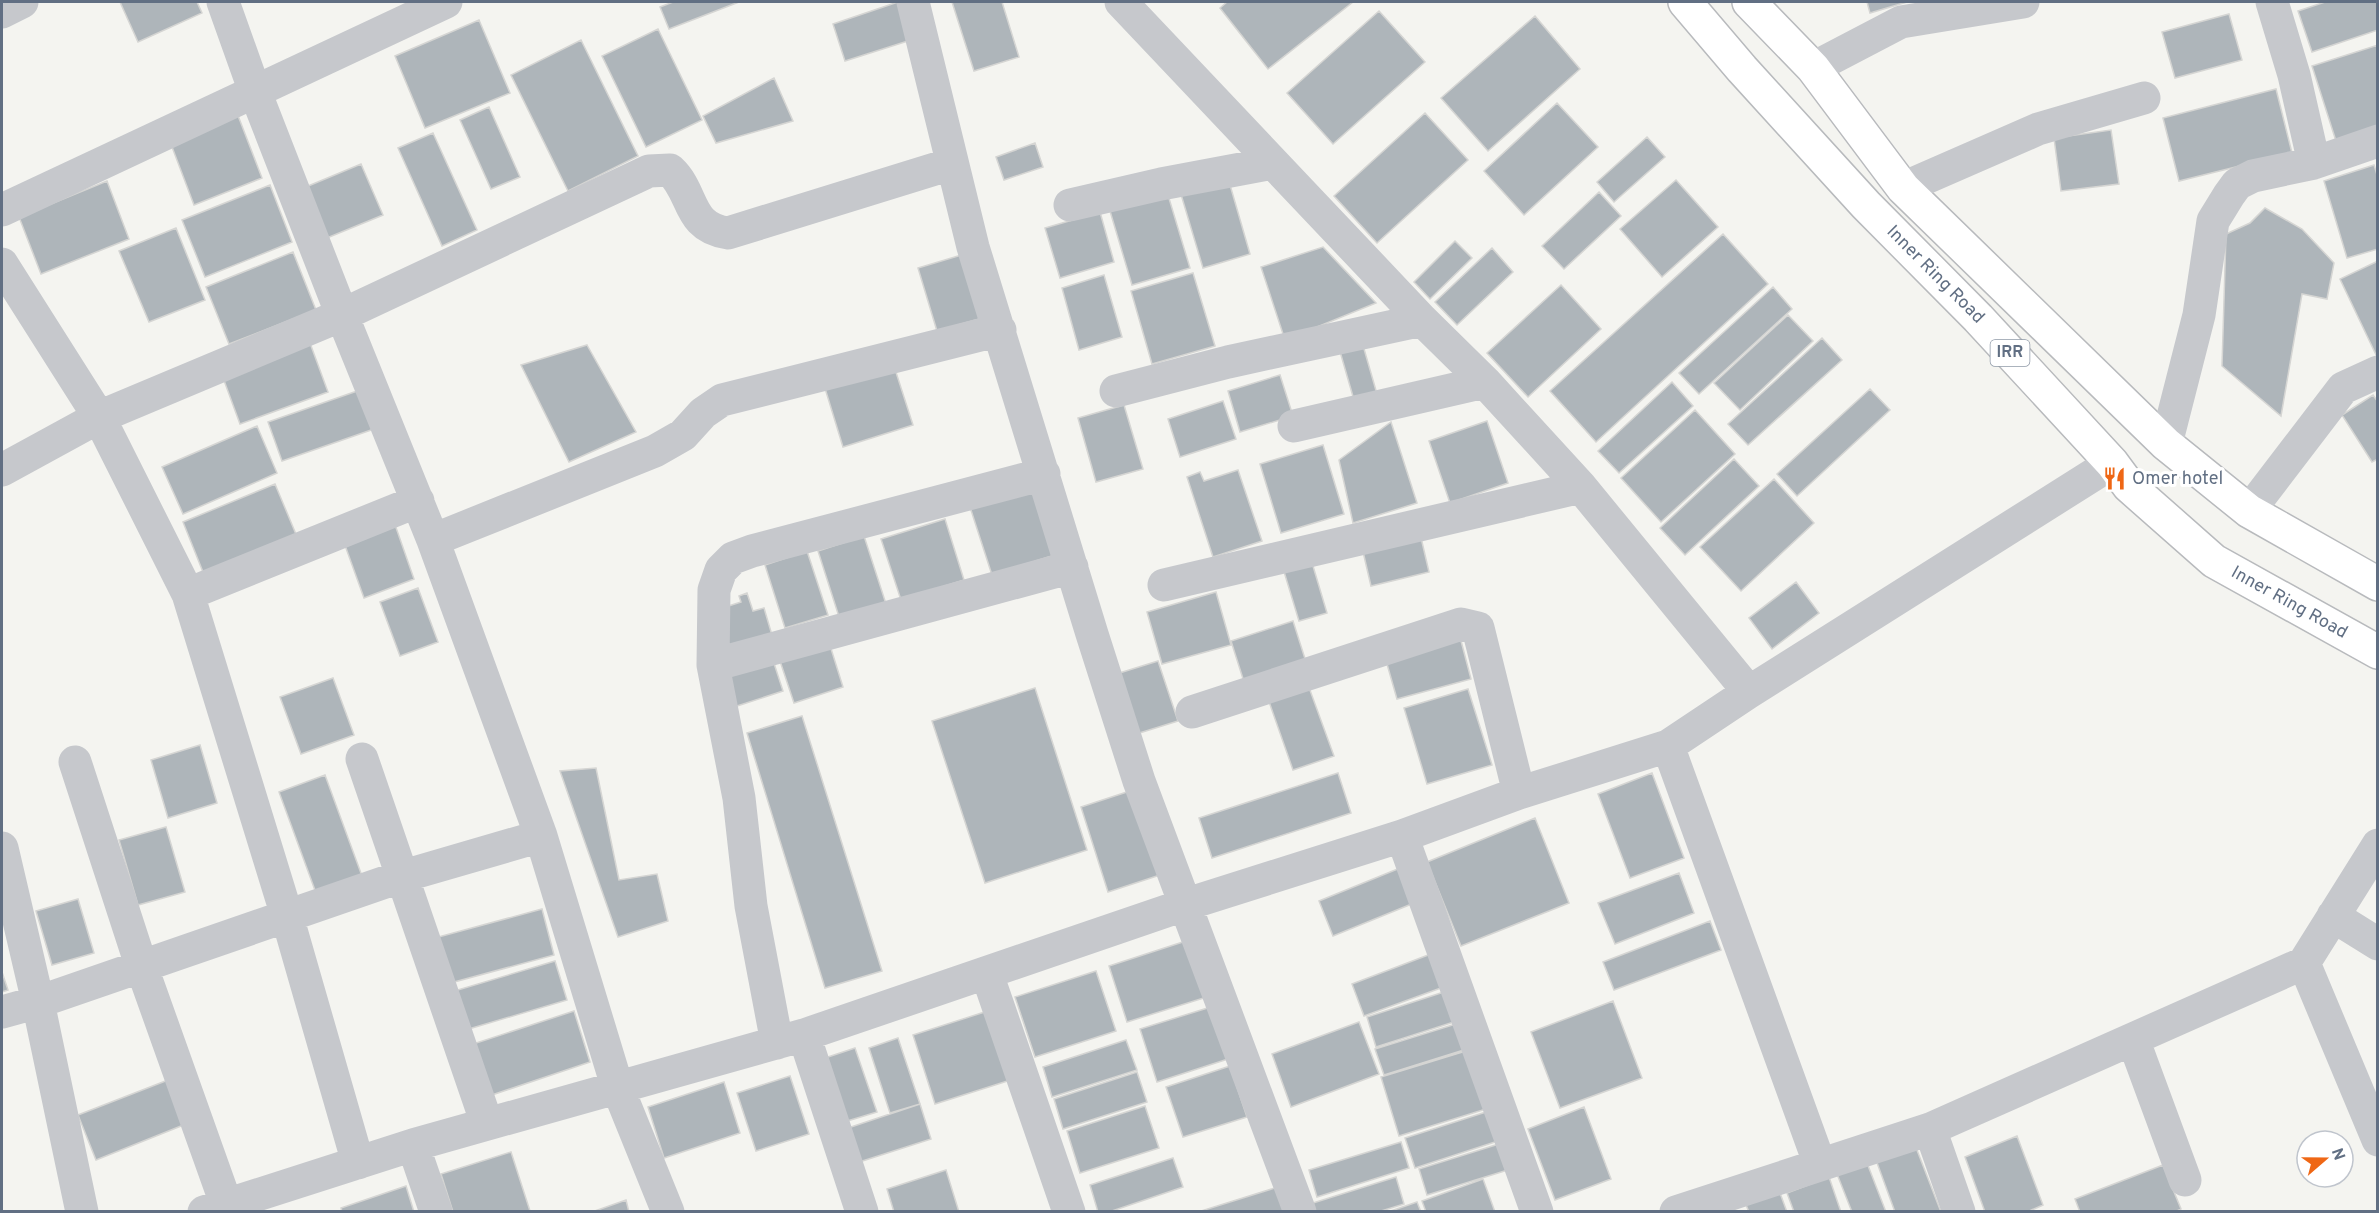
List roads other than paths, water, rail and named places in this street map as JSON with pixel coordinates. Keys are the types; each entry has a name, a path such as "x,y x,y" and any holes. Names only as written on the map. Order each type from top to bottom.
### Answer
{"highway":[{"name":"Inner Ring Road","path":"1685,2 1742,69 1858,197 1978,318 2112,463 2129,486 2214,561 2378,652"},
{"name":"IRR","path":"1749,2 1813,68 1903,188 2166,444 2248,511 2378,584"}],"street":[{"path":"2,12 22,2"},
{"path":"223,2 254,89 342,315 434,540 541,836 617,1086 668,1212"},
{"path":"2,210 254,89 446,2"},
{"path":"913,2 951,164 1139,781 1300,1212"},
{"path":"1121,2 1422,320 1485,382 1581,486 1749,692"},
{"path":"1813,68 1900,22 2023,2"},
{"path":"2272,2 2294,75 2314,163"},
{"path":"1903,188 2038,129 2144,98"},
{"path":"2166,444 2199,315 2213,221 2237,184 2253,176 2314,163 2378,141"},
{"path":"1070,206 1161,184 1273,163"},
{"path":"2,470 99,417 342,315 649,171 670,170 678,177 699,220 716,231 728,233 951,164"},
{"path":"2,264 99,417 188,594 287,916 358,1163"},
{"path":"1116,391 1228,362 1422,320"},
{"path":"434,540 656,451 683,435 703,413 731,396 1000,330"},
{"path":"2248,511 2343,388 2378,372"},
{"path":"1294,426 1485,382"},
{"path":"75,762 220,1209 413,1145 790,1039 987,974 1184,905 1402,836 1519,793 1668,746 1749,692 2112,463"},
{"path":"862,1212 790,1039 751,906 739,798 713,665 714,590 721,570 733,558 771,545 1044,474"},
{"path":"1164,585 1581,486"},
{"path":"188,594 418,501"},
{"path":"713,665 1072,567"},
{"path":"1192,712 1461,624 1478,628 1519,793"},
{"path":"1668,746 1820,1165"},
{"path":"362,759 400,877 487,1124"},
{"path":"2,1012 38,1002 400,877 541,836"},
{"path":"1402,836 1537,1212"},
{"path":"1676,1212 1717,1205 1820,1165 1930,1129 2304,963 2378,845"},
{"path":"2,848 38,1002 82,1212"},
{"path":"2333,916 2378,944"},
{"path":"2304,963 2378,1140"},
{"path":"987,974 1069,1212"},
{"path":"2133,1039 2185,1180"},
{"path":"1930,1129 1959,1212"},
{"path":"413,1145 436,1212"}],"place":[{"name":"Omer hotel","path":"2114,479"}]}
